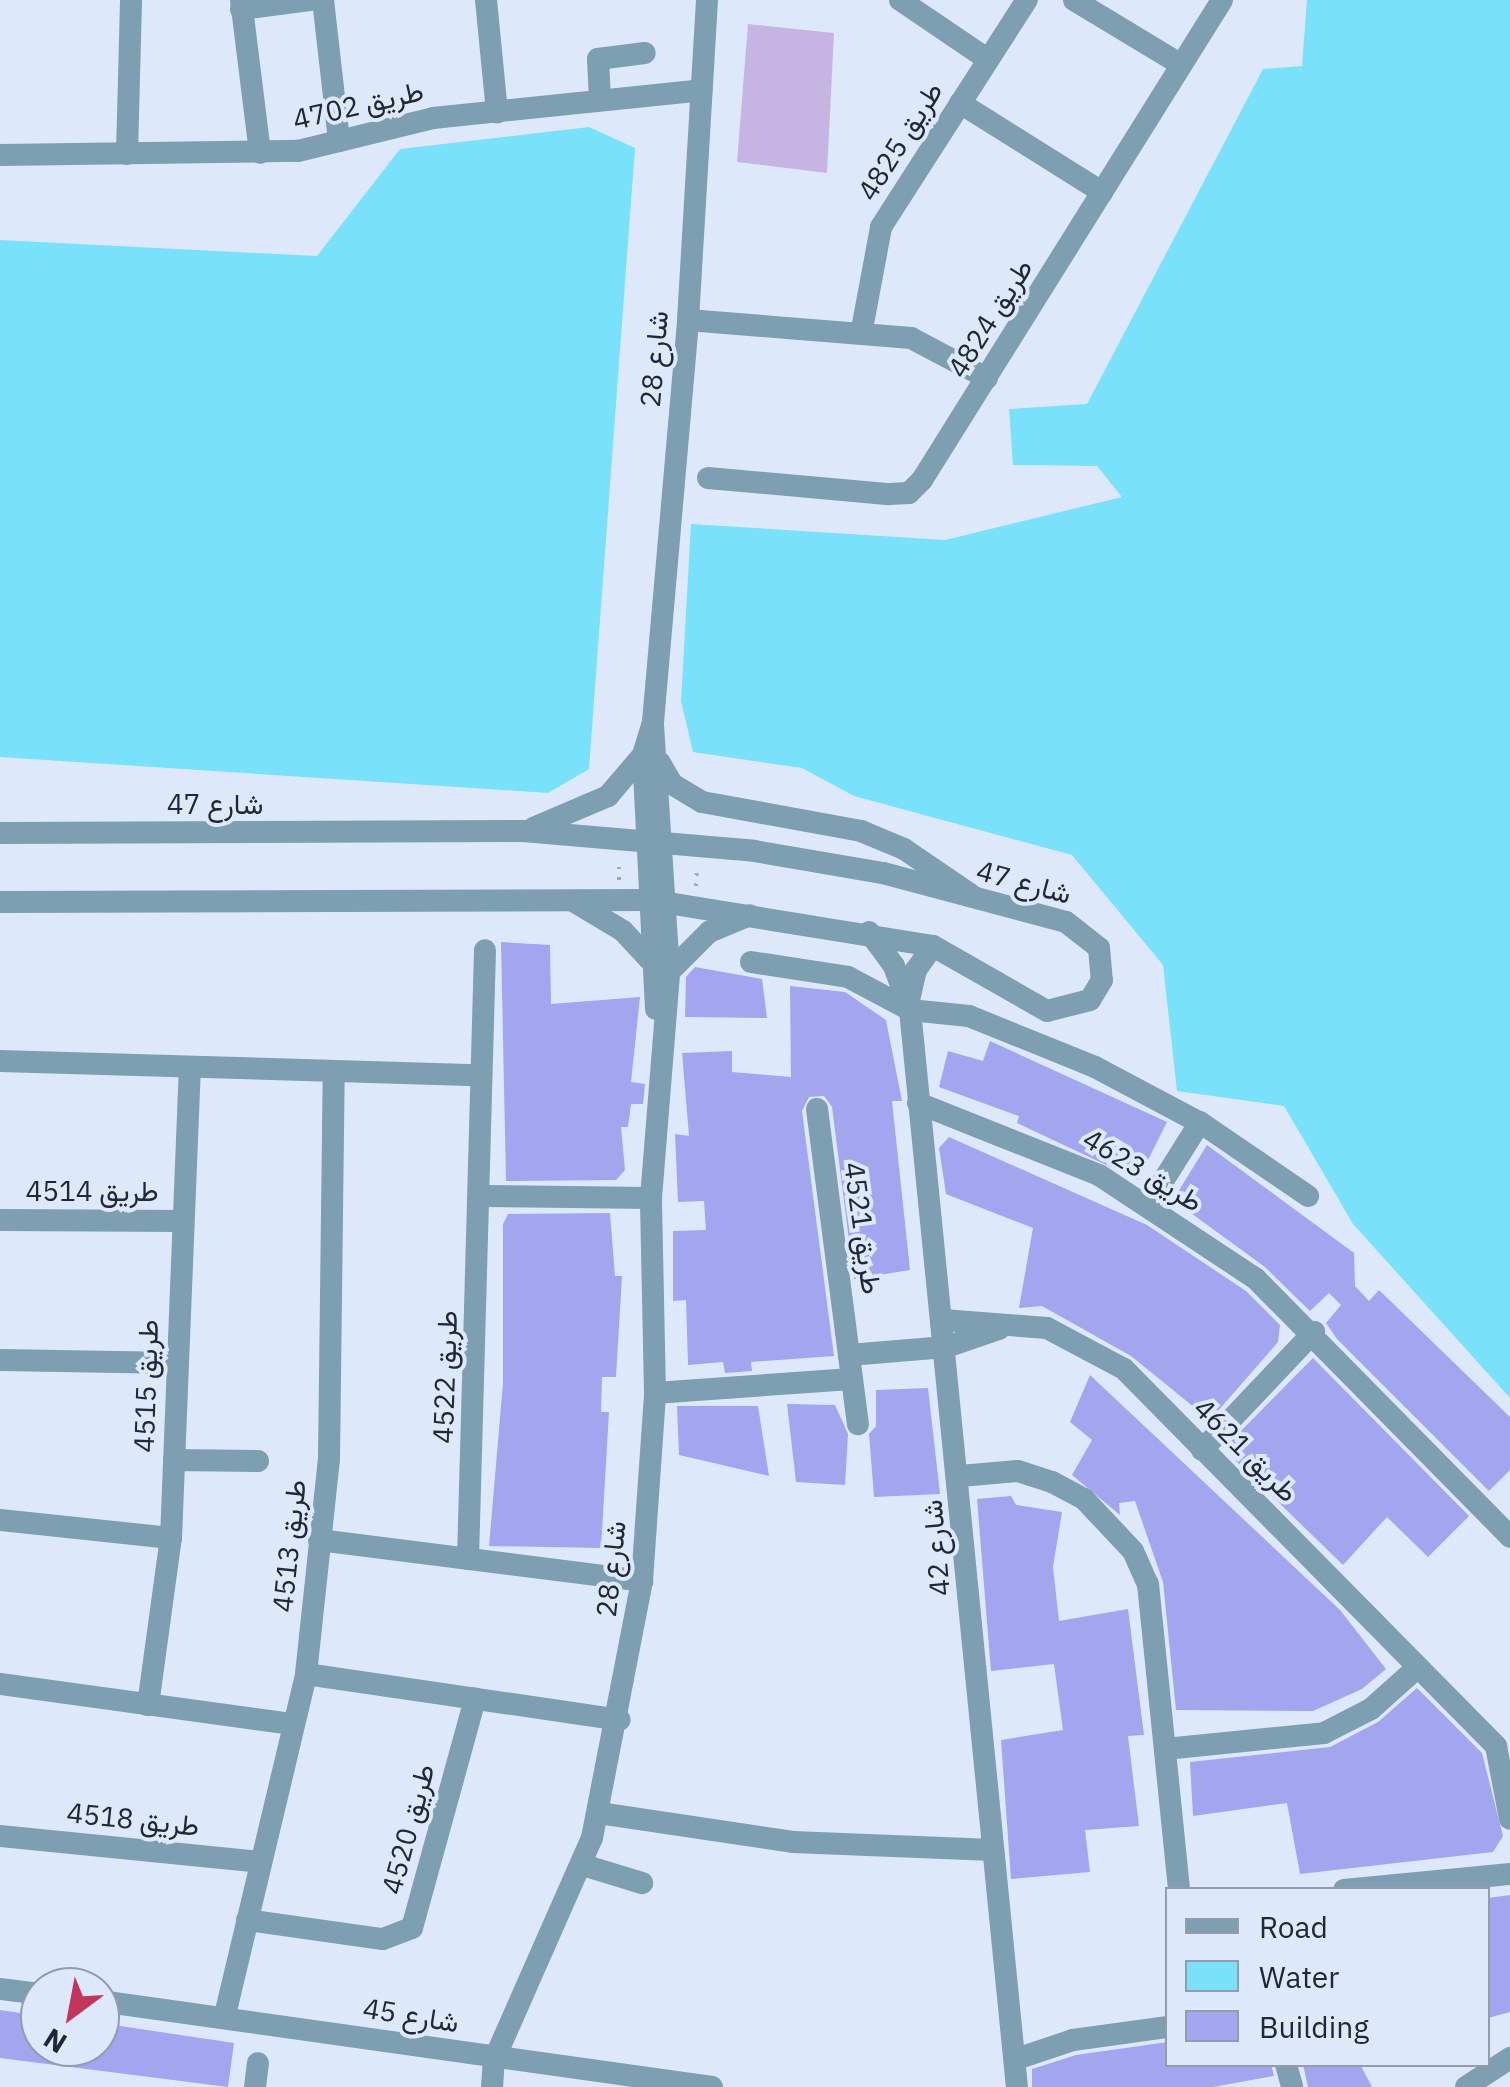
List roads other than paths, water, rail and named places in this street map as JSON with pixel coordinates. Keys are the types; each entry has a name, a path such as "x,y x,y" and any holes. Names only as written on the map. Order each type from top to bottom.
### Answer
{"street":[{"path":"127,154 130,0"},
{"path":"260,153 241,4 309,0"},
{"path":"322,0 339,141"},
{"path":"486,0 497,112"},
{"name":"شارع 28","path":"492,2087 494,2060 583,1865 599,1812 620,1720 642,1581 654,1393 651,1198 661,1032 651,757 688,320 706,0"},
{"path":"900,0 987,59"},
{"name":"طريق 4825","path":"862,329 873,246 1027,0"},
{"path":"1074,0 1180,64"},
{"name":"طريق 4824","path":"708,478 908,492 988,378 1222,0"},
{"path":"600,100 598,59 645,53"},
{"name":"طريق 4702","path":"0,155 260,153 497,112 702,90"},
{"path":"960,103 1102,192"},
{"path":"688,320 862,329 910,338 988,378"},
{"path":"524,831 608,796 651,757 672,784 702,802 861,831 945,872 981,902"},
{"name":"شارع 47","path":"0,833 524,831 697,848 883,874 1086,934 1102,957 1102,980 1090,1000 1070,1010 1030,1007 933,946 754,913 658,901 558,896 0,902"},
{"path":"558,896 604,917 660,966 709,932 754,913"},
{"name":"شارع 42","path":"869,932 909,1007"},
{"name":"شارع 42","path":"933,946 916,970 909,1007 960,1476 1016,2087"},
{"name":"طريق 4522","path":"468,1559 480,1196 477,1075 485,950"},
{"path":"750,962 848,977 909,1007 969,1016 1095,1067 1200,1122 1308,1196"},
{"path":"0,1061 334,1074 477,1075"},
{"name":"طريق 4515","path":"148,1704 170,1538 190,1069"},
{"name":"طريق 4513","path":"225,2015 306,1674 329,1459 334,1074"},
{"name":"طريق 4623","path":"918,1103 1052,1152 1148,1205 1256,1280 1314,1332"},
{"name":"طريق 4521","path":"816,1109 858,1424"},
{"path":"1148,1205 1200,1122"},
{"path":"480,1196 651,1198"},
{"name":"طريق 4514","path":"0,1220 184,1221"},
{"name":"طريق 4621","path":"943,1320 1003,1328 1047,1328 1088,1344 1124,1369 1496,1746 1510,1819"},
{"name":"طريق 4621","path":"946,1347 1003,1328"},
{"path":"1202,1450 1314,1332 1510,1537"},
{"path":"849,1355 946,1347"},
{"path":"0,1360 177,1364"},
{"path":"654,1393 852,1379"},
{"path":"174,1460 258,1461"},
{"path":"960,1476 1018,1472 1052,1482 1111,1522 1148,1584 1178,1887"},
{"path":"0,1520 170,1538"},
{"path":"319,1540 642,1581"},
{"path":"1165,1749 1324,1733 1371,1709 1418,1667"},
{"path":"306,1674 620,1720"},
{"path":"0,1684 293,1724"},
{"name":"طريق 4520","path":"247,1920 383,1939 412,1928 475,1698"},
{"path":"599,1812 743,1845 994,1850"},
{"name":"طريق 4518","path":"0,1836 261,1862"},
{"path":"583,1865 642,1883"},
{"path":"1375,1887 1510,1874"},
{"name":"شارع 45","path":"120,2003 225,2015 494,2060 700,2076 712,2087"},
{"path":"1016,2058 1073,2040 1165,2026"},
{"path":"1013,2032 1073,2040"},
{"path":"1466,2087 1510,2058"},
{"path":"255,2087 258,2063"}],"water":[{"path":"1307,0 1510,0 1510,1398 1353,1224 1284,1106 1177,1091 1163,965 1072,855 854,796 802,768 693,752 681,701 691,524 945,540 1122,497 1097,466 1013,465 1009,409 1087,404 1263,69 1302,66"},
{"path":"589,127 635,148 589,769 548,793 0,757 0,240 317,256 400,149"}]}
